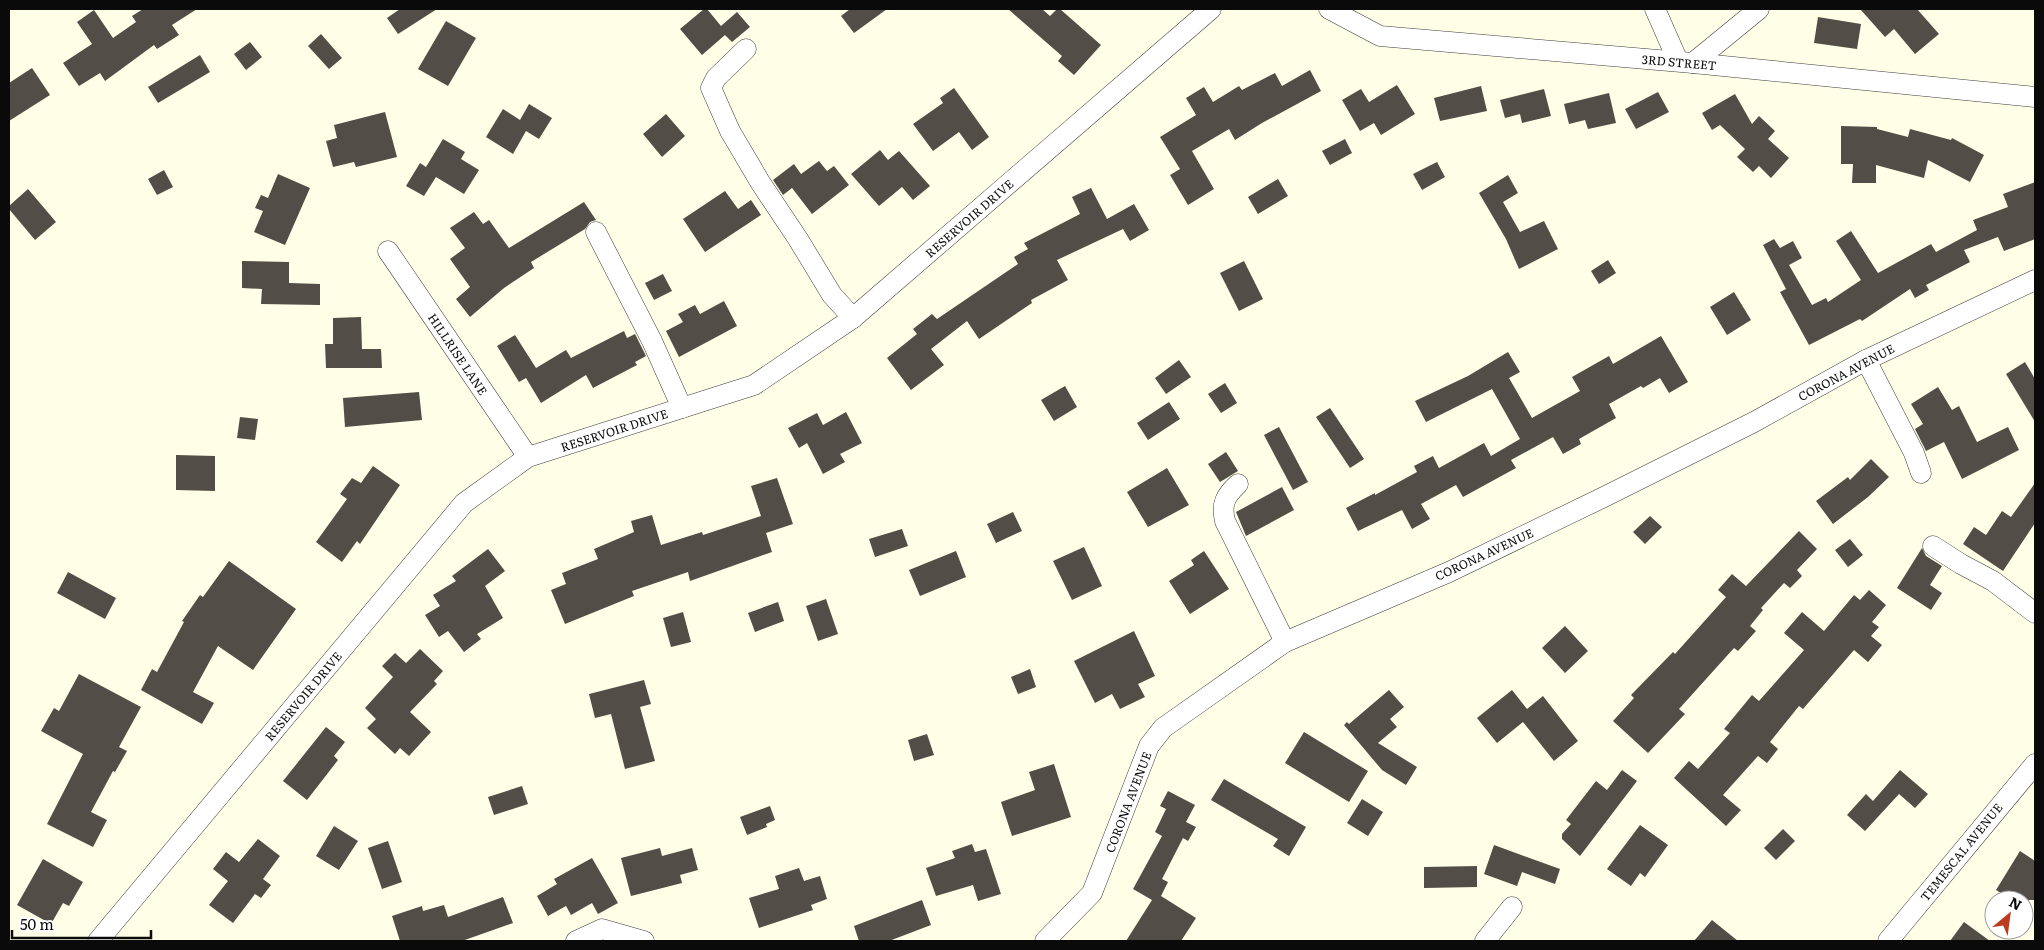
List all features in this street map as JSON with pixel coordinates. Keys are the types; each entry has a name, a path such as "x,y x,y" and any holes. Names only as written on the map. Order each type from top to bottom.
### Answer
{"street":[{"name":"RESERVOIR DRIVE","path":"98,941 464,503 528,458 754,385 853,318 1210,9"},
{"name":"3RD STREET","path":"1329,9 1380,36 1686,62 2035,97"},
{"path":"1655,9 1686,62 1759,9"},
{"path":"746,49 716,78 711,88 730,131 760,182 832,295 853,318"},
{"path":"596,232 652,341 682,408"},
{"name":"HILLRISE LANE","path":"388,251 528,458"},
{"name":"CORONA AVENUE","path":"1044,941 1092,893 1149,746 1163,728 1285,642 1449,572 1754,422 1866,360 2035,280"},
{"path":"1866,360 1914,454 1921,473"},
{"path":"1238,484 1229,492 1224,501 1222,510 1225,521 1285,642"},
{"path":"1933,546 1993,581 2035,613"},
{"name":"TEMESCAL AVENUE","path":"1888,941 2035,764"},
{"path":"1485,941 1512,907"},
{"path":"576,941 602,929 644,941"}],"building":[{"path":"143,9 197,9 172,25 179,35 157,49 154,45 105,81 100,73 79,86 63,63 92,44 77,22 94,10 113,38 136,22 132,16"},
{"path":"400,9 437,9 398,34 387,18"},
{"path":"704,9 707,9 721,26 737,12 750,27 732,42 725,35 702,55 680,29"},
{"path":"850,9 887,9 854,33 841,16"},
{"path":"1008,9 1042,9 1050,16 1057,9 1060,9 1101,45 1074,75 1058,61 1062,56"},
{"path":"1860,9 1917,9 1939,34 1915,54 1894,29 1885,37"},
{"path":"1818,17 1861,24 1857,49 1814,43"},
{"path":"446,21 476,38 448,86 418,69"},
{"path":"321,34 342,58 329,69 308,46"},
{"path":"250,42 262,57 246,70 234,54"},
{"path":"200,55 210,72 158,103 148,87"},
{"path":"32,68 50,95 9,121 9,83"},
{"path":"1310,70 1321,91 1235,140 1229,129 1192,151 1214,189 1188,205 1170,175 1180,169 1160,137 1196,115 1186,98 1204,87 1213,102 1239,86 1242,90 1275,73 1282,86"},
{"path":"1397,85 1415,114 1381,135 1374,123 1360,131 1342,100 1361,89 1369,102"},
{"path":"1481,86 1487,111 1440,121 1434,98"},
{"path":"954,88 989,137 972,150 959,132 933,151 913,124 943,103 940,98"},
{"path":"1544,89 1551,116 1522,123 1520,114 1505,118 1500,100"},
{"path":"1658,92 1669,112 1636,129 1625,109"},
{"path":"1609,93 1616,123 1588,129 1585,120 1569,124 1564,104"},
{"path":"1735,94 1752,124 1759,116 1775,131 1768,139 1789,158 1771,178 1759,166 1753,172 1737,157 1745,149 1720,125 1712,130 1702,113"},
{"path":"529,104 552,118 539,139 526,131 513,154 486,137 503,109 520,120"},
{"path":"385,112 397,157 356,167 354,162 333,167 326,141 337,138 334,125"},
{"path":"666,114 685,136 662,157 643,134"},
{"path":"1841,126 1877,127 1877,129 1908,137 1910,129 1951,140 1952,138 1984,155 1970,182 1928,160 1924,178 1876,165 1876,183 1852,183 1853,164 1841,164"},
{"path":"443,139 465,152 461,159 479,170 464,194 436,177 424,196 406,186 420,163 426,167"},
{"path":"1345,139 1352,153 1330,165 1322,151"},
{"path":"880,150 888,160 899,151 930,186 913,200 902,187 879,206 851,174"},
{"path":"819,161 827,171 834,166 849,185 812,214 792,188 783,195 773,180 794,164 801,174"},
{"path":"1437,162 1445,177 1422,190 1413,174"},
{"path":"164,170 173,187 157,195 148,179"},
{"path":"278,174 310,188 285,245 254,232 263,211 255,208 261,195 268,198"},
{"path":"1508,175 1518,193 1503,202 1520,232 1544,221 1558,249 1519,269 1506,239 1479,193"},
{"path":"1278,179 1288,196 1258,214 1248,197"},
{"path":"2035,182 2035,239 2004,251 1998,237 1964,250 1970,262 1926,285 1929,290 1915,298 1910,289 1862,321 1860,319 1809,345 1780,292 1786,289 1763,245 1774,239 1780,248 1793,241 1802,258 1789,265 1812,305 1826,298 1828,302 1861,280 1836,241 1851,231 1878,273 1931,244 1936,252 1977,230 1973,220 2008,207 2003,194"},
{"path":"1091,188 1107,219 1134,204 1149,230 1130,241 1123,229 1057,260 1068,280 1031,300 1032,303 979,339 967,321 931,349 944,365 911,390 887,358 917,334 913,329 932,314 937,319 1018,264 1014,257 1028,249 1024,243 1080,214 1072,197"},
{"path":"28,189 56,222 35,240 9,209 9,206"},
{"path":"725,191 738,209 751,200 761,215 705,252 683,219"},
{"path":"584,202 596,220 590,222 585,229 531,262 534,268 504,288 470,317 456,299 470,287 450,259 465,248 450,228 474,212 483,224 489,220 509,248"},
{"path":"1608,260 1616,273 1599,284 1591,271"},
{"path":"242,261 289,262 289,283 320,284 320,305 261,304 262,289 242,288"},
{"path":"1244,261 1263,299 1239,311 1220,273"},
{"path":"663,274 672,291 654,300 645,283"},
{"path":"1734,292 1751,320 1727,335 1710,307"},
{"path":"724,301 737,326 679,357 666,331 683,322 678,314 695,305 700,314"},
{"path":"361,317 362,349 381,349 382,368 326,368 325,344 333,344 333,318"},
{"path":"624,331 627,338 635,334 646,356 635,362 637,365 593,388 586,375 541,403 526,378 519,382 497,346 515,335 536,368 566,350 571,358"},
{"path":"1661,336 1688,382 1669,393 1660,378 1643,388 1641,386 1609,404 1616,418 1579,439 1581,444 1563,454 1553,437 1511,460 1516,468 1463,497 1456,485 1421,504 1430,519 1412,529 1402,510 1358,531 1346,508 1375,493 1375,495 1417,472 1414,466 1433,456 1439,468 1484,443 1491,456 1520,439 1492,389 1426,422 1415,401 1468,376 1508,352 1520,372 1509,378 1532,418 1580,391 1572,377 1609,356 1613,364"},
{"path":"1179,360 1191,377 1166,394 1155,378"},
{"path":"2025,362 2035,379 2035,422 2006,374"},
{"path":"1225,383 1237,403 1221,413 1208,394"},
{"path":"1065,386 1077,407 1054,421 1041,400"},
{"path":"1938,387 1952,410 1959,406 1977,442 2008,427 2019,450 1962,479 1944,442 1926,451 1915,429 1923,424 1911,404"},
{"path":"419,392 422,420 345,427 343,398"},
{"path":"1169,402 1180,419 1148,440 1137,423"},
{"path":"1330,408 1364,459 1350,468 1316,417"},
{"path":"846,412 862,443 840,454 845,462 823,474 807,443 799,448 788,428 817,413 823,425"},
{"path":"240,417 258,419 255,440 237,438"},
{"path":"1279,427 1308,482 1293,490 1264,435"},
{"path":"1226,452 1238,471 1220,482 1208,464"},
{"path":"176,455 215,456 215,491 176,490"},
{"path":"1871,459 1889,477 1868,497 1833,524 1816,501 1848,477 1850,480"},
{"path":"373,466 400,485 360,544 357,541 342,562 316,542 347,499 340,494 352,478 361,483"},
{"path":"1167,468 1189,505 1148,527 1127,492"},
{"path":"777,478 793,524 766,533 772,552 690,581 688,572 632,591 634,596 565,624 551,590 566,584 562,573 598,559 594,549 634,532 631,521 652,515 661,545 702,532 703,535 761,516 751,486"},
{"path":"2035,483 2035,523 2003,571 1963,544 1974,527 1986,535 2002,511 2011,517"},
{"path":"1282,487 1294,510 1246,536 1236,512"},
{"path":"1013,512 1022,531 996,543 987,524"},
{"path":"1650,516 1662,527 1645,544 1633,532"},
{"path":"902,529 908,546 875,557 869,539"},
{"path":"1799,531 1817,549 1797,570 1802,576 1790,588 1784,583 1761,608 1763,610 1750,626 1756,631 1738,651 1734,648 1679,709 1685,714 1648,753 1613,721 1634,698 1631,695 1673,652 1675,654 1726,597 1718,590 1732,574 1746,586"},
{"path":"1850,539 1863,555 1848,567 1835,550"},
{"path":"1084,547 1102,586 1072,600 1053,561"},
{"path":"1922,548 1926,556 1942,566 1930,585 1942,593 1931,610 1897,588"},
{"path":"488,549 505,571 485,586 503,618 477,634 481,639 464,652 448,631 439,637 425,615 440,606 433,595 456,581 452,576"},
{"path":"956,551 966,577 920,596 909,570"},
{"path":"1204,551 1229,589 1190,614 1169,581 1194,565 1191,560"},
{"path":"229,561 296,609 253,670 218,646 193,692 214,703 202,724 141,690 152,669 157,672 184,622 182,621 200,595 203,597"},
{"path":"68,572 116,598 105,619 57,593"},
{"path":"1869,590 1886,605 1872,622 1879,627 1871,636 1882,645 1868,662 1854,650 1803,709 1799,706 1770,742 1778,749 1767,763 1758,756 1723,795 1741,810 1726,826 1674,778 1689,761 1698,769 1730,733 1724,729 1752,695 1759,701 1804,650 1784,633 1802,612 1824,631 1854,595 1860,600"},
{"path":"826,599 838,634 818,641 806,606"},
{"path":"778,602 784,621 755,632 748,613"},
{"path":"683,612 691,642 671,647 663,618"},
{"path":"1565,626 1588,651 1565,673 1542,648"},
{"path":"1134,631 1155,676 1138,684 1145,697 1120,709 1112,694 1095,703 1074,661"},
{"path":"420,649 443,671 434,681 437,684 410,712 431,732 409,756 400,748 395,754 367,728 376,719 365,708 393,677 382,666 395,653 406,663"},
{"path":"1030,669 1036,687 1018,694 1011,677"},
{"path":"79,674 141,707 119,747 127,751 115,772 113,771 91,812 107,820 93,847 47,824 83,754 41,731 54,708 59,711"},
{"path":"644,680 651,704 640,707 655,761 625,769 611,714 595,718 589,694"},
{"path":"1389,690 1404,707 1390,719 1397,727 1378,743 1417,767 1406,785 1382,770 1344,725 1347,722 1349,724"},
{"path":"1512,690 1527,709 1543,696 1578,741 1554,761 1523,722 1497,743 1477,718"},
{"path":"326,727 345,742 334,756 338,760 307,800 283,781"},
{"path":"1304,732 1368,771 1349,802 1285,763"},
{"path":"927,734 934,755 914,761 908,740"},
{"path":"1054,764 1071,817 1012,836 1001,802 1035,790 1029,772"},
{"path":"1622,770 1637,781 1580,856 1562,839 1562,834 1571,824 1566,820 1596,781 1607,790"},
{"path":"1900,770 1928,794 1915,808 1899,794 1865,831 1847,815 1866,794 1873,801"},
{"path":"1224,779 1306,827 1289,856 1273,846 1278,839 1211,800"},
{"path":"522,786 528,804 494,815 488,797"},
{"path":"1168,791 1195,805 1186,822 1196,827 1188,841 1183,838 1162,879 1168,882 1161,896 1196,918 1181,941 1126,941 1152,900 1133,889 1162,836 1155,832 1166,809 1160,806"},
{"path":"1362,799 1383,812 1368,836 1347,823"},
{"path":"770,806 775,820 766,824 767,827 747,835 740,817"},
{"path":"1640,825 1668,845 1645,877 1640,873 1631,886 1607,869"},
{"path":"334,826 358,841 339,870 316,856"},
{"path":"1783,829 1795,841 1776,860 1764,848"},
{"path":"258,839 280,856 263,879 271,885 261,898 255,894 233,923 209,905 228,881 213,869 226,852 239,862"},
{"path":"388,841 402,882 382,889 368,848"},
{"path":"972,844 975,852 986,849 1001,894 978,901 973,885 936,896 926,868 955,858 952,851"},
{"path":"1494,845 1560,869 1555,884 1522,872 1517,886 1484,874"},
{"path":"660,848 662,856 692,848 698,870 680,875 682,883 631,896 621,858"},
{"path":"2020,851 2035,861 2035,900 2034,890 1996,890"},
{"path":"592,858 618,903 598,914 592,903 571,915 566,906 548,916 537,896 557,884 554,879"},
{"path":"43,859 83,882 69,906 63,903 51,924 17,905"},
{"path":"1477,866 1477,887 1424,888 1424,867"},
{"path":"799,868 804,881 820,876 827,899 811,905 813,910 759,928 749,898 779,889 775,876"},
{"path":"503,897 513,923 462,941 400,941 392,916 422,906 423,911 444,905 448,917"},
{"path":"922,900 931,925 889,941 859,941 854,926"},
{"path":"1712,920 1738,941 1694,941"},
{"path":"1964,922 1984,937 1984,940 1990,941 1950,941"}]}
